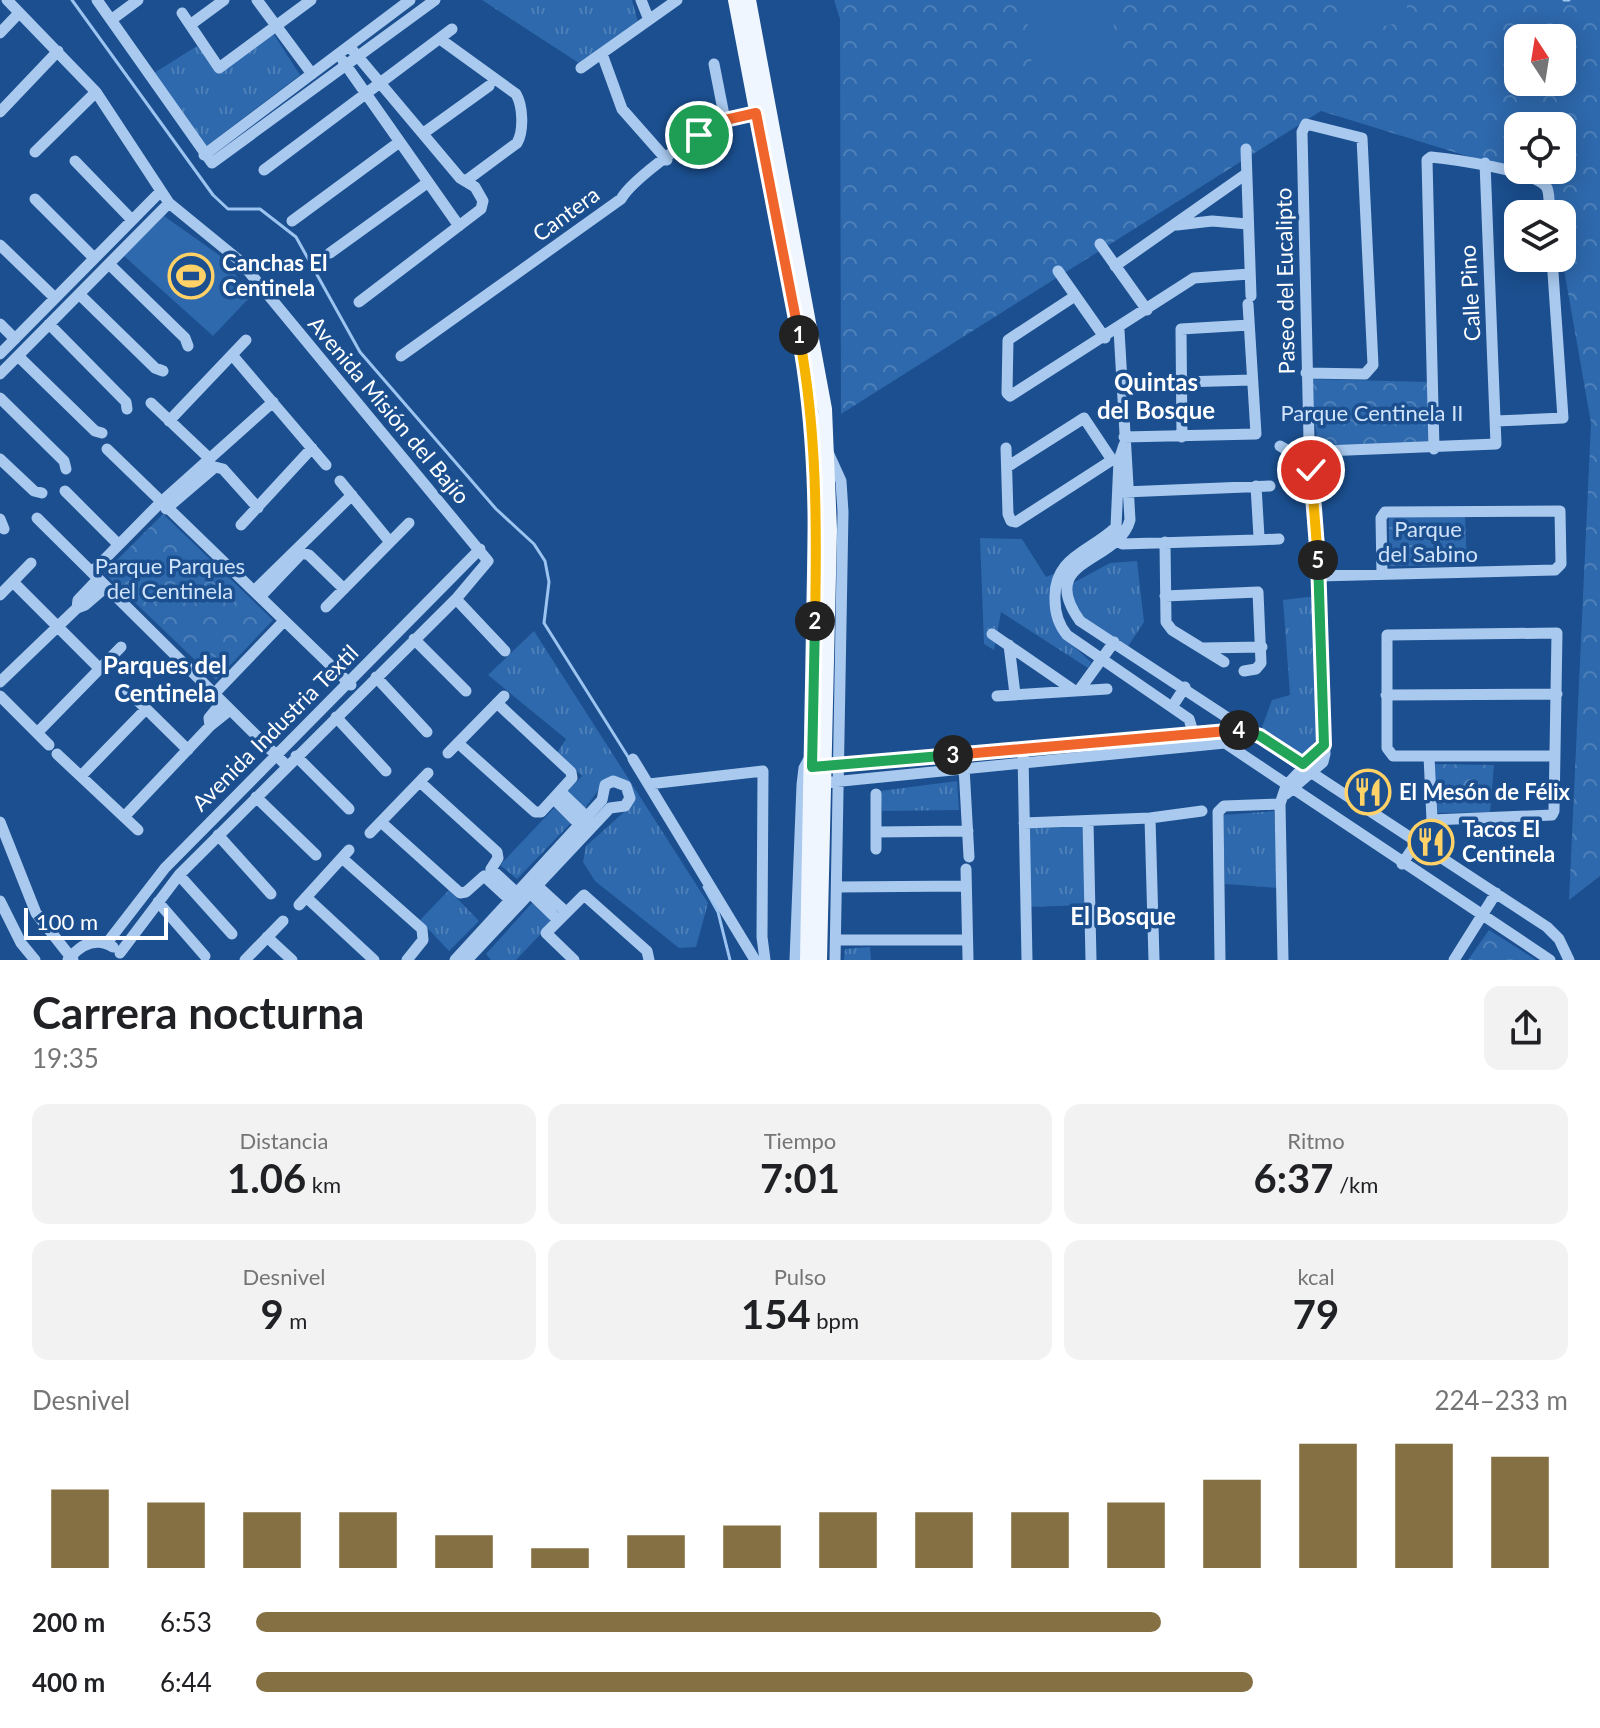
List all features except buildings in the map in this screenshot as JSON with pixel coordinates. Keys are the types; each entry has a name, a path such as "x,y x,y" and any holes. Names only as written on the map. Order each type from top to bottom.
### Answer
{"main road":[{"path":"735,0 808,384 816,461 820,960"},
{"path":"749,0 825,409 830,530 818,763"},
{"path":"807,960 819,784"}],"street":[{"name":"Avenida Misión del Bajío","path":"7,0 96,92 169,203 240,261 488,561"},
{"path":"114,0 100,4 208,159"},
{"path":"111,20 138,0"},
{"path":"190,25 224,0"},
{"path":"257,0 312,74"},
{"path":"182,13 219,68 311,0"},
{"path":"208,159 312,74 410,0"},
{"path":"208,159 435,0"},
{"path":"641,0 647,15"},
{"path":"581,68 677,0"},
{"path":"0,33 19,13"},
{"path":"264,170 452,29"},
{"path":"440,39 520,100 521,136 517,143 467,180"},
{"path":"349,46 425,132 460,178 475,187 483,205 359,302"},
{"path":"0,112 58,51"},
{"path":"338,54 459,226"},
{"path":"602,54 622,109 667,160"},
{"path":"714,64 725,120"},
{"path":"425,132 489,86"},
{"path":"35,152 96,92"},
{"name":"Cantera","path":"401,356 621,199 639,177 725,120 756,113"},
{"name":"Paseo del Eucalipto","path":"1306,373 1365,374 1371,371 1362,138 1306,124 1302,132 1306,373 1309,440"},
{"path":"292,221 398,143"},
{"path":"1124,441 1256,434 1249,325 1246,149"},
{"path":"1434,449 1425,164 1431,157 1485,163 1539,182 1547,190 1548,200"},
{"path":"75,161 132,220"},
{"name":"Calle Pino","path":"1485,163 1496,421"},
{"path":"1115,266 1246,174"},
{"path":"330,253 427,183"},
{"path":"0,354 161,191"},
{"path":"37,201 94,258"},
{"path":"1,370 169,203"},
{"path":"1174,226 1212,221 1248,224"},
{"path":"1100,244 1147,310"},
{"path":"0,245 55,298"},
{"path":"109,264 185,338 188,346"},
{"path":"1058,271 1105,338"},
{"path":"1301,458 1309,440 1324,451 1434,449 1496,444 1496,421 1563,418 1553,272"},
{"path":"1075,296 1008,340 1007,393 1016,396 1201,276 1249,274"},
{"path":"79,294 155,368 163,371"},
{"path":"0,324 15,339"},
{"path":"49,324 126,402 127,409"},
{"path":"1182,437 1181,329 1249,325"},
{"path":"1113,537 1117,522 1119,460 1124,441 1119,330"},
{"path":"169,421 246,340"},
{"path":"18,356 95,431 102,433"},
{"path":"233,356 326,465"},
{"path":"1181,382 1252,380"},
{"path":"0,398 64,461 66,469"},
{"path":"163,506 273,402"},
{"path":"151,403 210,459"},
{"path":"1007,467 1084,418 1119,460 1130,491 1130,520 1123,537 1113,537 1060,569 1055,584 1058,622 1067,635 1189,719 1194,735"},
{"path":"1280,446 1301,458 1311,470 1319,576 1324,745 1323,762 1306,767 1286,794 1283,960"},
{"path":"241,525 312,448"},
{"path":"1006,448 1011,521 1016,522 1119,460"},
{"path":"107,449 360,693"},
{"path":"1311,470 1324,451"},
{"path":"0,459 34,491 42,493"},
{"path":"0,682 77,608 78,600 99,579 118,544 215,467 223,469 258,508"},
{"path":"340,481 390,542"},
{"path":"1256,486 1257,539"},
{"path":"1116,492 1270,486"},
{"path":"65,491 118,544"},
{"path":"257,594 352,495"},
{"path":"1319,576 1555,570 1561,564 1560,511 1385,512 1381,518 1382,574"},
{"path":"37,518 287,766"},
{"path":"326,607 409,523"},
{"path":"1113,537 1122,544 1279,539"},
{"path":"1165,542 1165,596 1169,626 1224,662"},
{"name":"Avenida Industria Textil","path":"480,549 165,868 107,943 121,957 179,875 456,599 488,561"},
{"path":"257,594 302,553 309,555 344,589"},
{"path":"1084,555 1066,587 1069,605 1080,621 1547,927 1568,955 1551,960 1286,794 1225,743"},
{"path":"0,595 31,563"},
{"path":"13,582 100,669"},
{"path":"1165,596 1258,592 1262,647 1259,667 1244,671"},
{"path":"456,599 505,651"},
{"path":"1055,607 1069,605"},
{"path":"124,817 210,726 222,702 284,621"},
{"path":"1067,635 1080,621"},
{"path":"1432,820 1552,815 1555,756 1557,694 1557,633 1387,635 1388,753 1393,756 1555,756"},
{"path":"992,634 1076,689"},
{"path":"414,639 466,691"},
{"path":"1076,689 1114,642"},
{"path":"1009,645 1015,694"},
{"path":"37,733 121,647"},
{"path":"1203,648 1262,647"},
{"path":"376,677 427,732"},
{"path":"1172,707 1185,687"},
{"path":"997,696 1107,689"},
{"path":"127,690 188,750"},
{"path":"1386,695 1557,694"},
{"path":"0,696 138,830"},
{"path":"448,753 500,700 571,772 572,778 559,796 541,812 535,812 458,743"},
{"path":"81,776 146,709"},
{"path":"336,717 386,771"},
{"path":"819,784 964,767 1023,755 1246,729"},
{"path":"835,960 837,887 818,763 1225,743 1241,739 1246,729"},
{"path":"1023,755 1027,960"},
{"path":"296,756 349,809"},
{"path":"1402,864 1432,820 1429,756"},
{"path":"633,759 755,960"},
{"path":"964,767 969,857"},
{"path":"649,784 763,771 762,937 765,960"},
{"path":"370,833 424,778 497,852 498,858 488,872 466,892 460,893 381,822"},
{"path":"795,960 819,784"},
{"path":"876,794 876,849"},
{"path":"1220,960 1218,812 1224,806 1286,794"},
{"path":"455,960 587,824 559,796"},
{"path":"256,797 316,855"},
{"path":"1024,823 1150,818 1202,811"},
{"path":"1150,818 1154,960"},
{"path":"1088,821 1091,960"},
{"path":"0,822 36,913 70,959 87,943 107,943"},
{"path":"876,832 968,831"},
{"path":"218,835 271,894"},
{"path":"374,960 303,901 346,854 422,929 425,934 413,958"},
{"path":"966,869 968,959"},
{"path":"488,872 524,889 562,916"},
{"path":"179,875 232,934"},
{"path":"837,887 966,886"},
{"path":"467,960 524,889"},
{"path":"1454,960 1496,893"},
{"path":"574,960 546,933 580,896 587,896 647,951 649,960"},
{"path":"0,901 21,943 35,960"},
{"path":"158,902 205,956"},
{"path":"245,960 283,921"},
{"path":"267,937 292,960"},
{"path":"836,940 967,940"}],"green space":[{"path":"482,0 632,0 639,26 585,67"},
{"path":"834,0 1600,0 1600,876 1569,900 1591,423 1564,272 1576,272 1576,200 1551,200 1549,184 1576,184 1576,112 1504,112 1504,167 1321,111 841,414 840,19"},
{"path":"1111,0 1118,66 1032,67 1026,4"},
{"path":"1337,0 1405,0 1410,20 1338,37"},
{"path":"273,33 300,75 205,147 154,73 197,46 219,72"},
{"name":"Canchas El Centinela","path":"164,216 219,255 252,295 213,336 124,256"},
{"name":"Parque Centinela II","path":"1310,379 1429,382 1431,445 1318,445"},
{"name":"Parque Parques del Centinela","path":"163,514 273,620 216,680 104,573"},
{"name":"Parque del Sabino","path":"1465,516 1467,565 1389,566 1389,517"},
{"path":"980,538 1022,539 1046,577 1056,573 1054,604 1058,624 1069,641 1091,662 1088,668 1001,612 994,650 984,644"},
{"path":"1137,561 1144,622 1127,648 1086,623 1079,615 1072,596 1073,583 1110,563"},
{"path":"1316,598 1316,740 1304,755 1261,730 1272,700 1290,695 1283,600"},
{"path":"534,631 708,903 696,947 679,948 595,881 583,862 586,846 632,805 629,781 609,776 585,808 567,792 582,776 557,753 566,739 488,675"},
{"path":"1435,764 1494,765 1490,812 1435,813"},
{"path":"957,781 959,810 882,811 880,791"},
{"path":"554,808 571,823 517,879 500,865"},
{"path":"1274,811 1278,888 1225,884 1223,815"},
{"path":"1089,822 1090,905 1027,907 1027,827"},
{"path":"449,890 479,921 449,951 420,920"},
{"path":"532,903 553,921 516,960 491,960 486,954"},
{"path":"1489,930 1536,960 1468,960"},
{"path":"870,947 871,960 844,960 845,949"}],"waterway":[{"path":"72,0 213,195 228,209 260,209 296,237 360,352 496,509 534,544 545,561 549,582 544,623 630,760"},
{"path":"1564,0 1569,0"},
{"path":"704,887 718,912 730,960"}],"place":[{"name":"Canchas El Centinela","path":"191,276"},
{"name":"El Mesón de Félix","path":"1368,792"},
{"name":"Tacos El Centinela","path":"1431,842"}],"district":[{"name":"Quintas del Bosque","path":"1156,397"},
{"name":"Parques del Centinela","path":"165,680"},
{"name":"El Bosque","path":"1123,917"}],"route":[{"path":"699,135 725,120 756,113 808,384 816,461 812,767 1246,729 1303,764 1324,745 1319,576 1311,470"}]}
